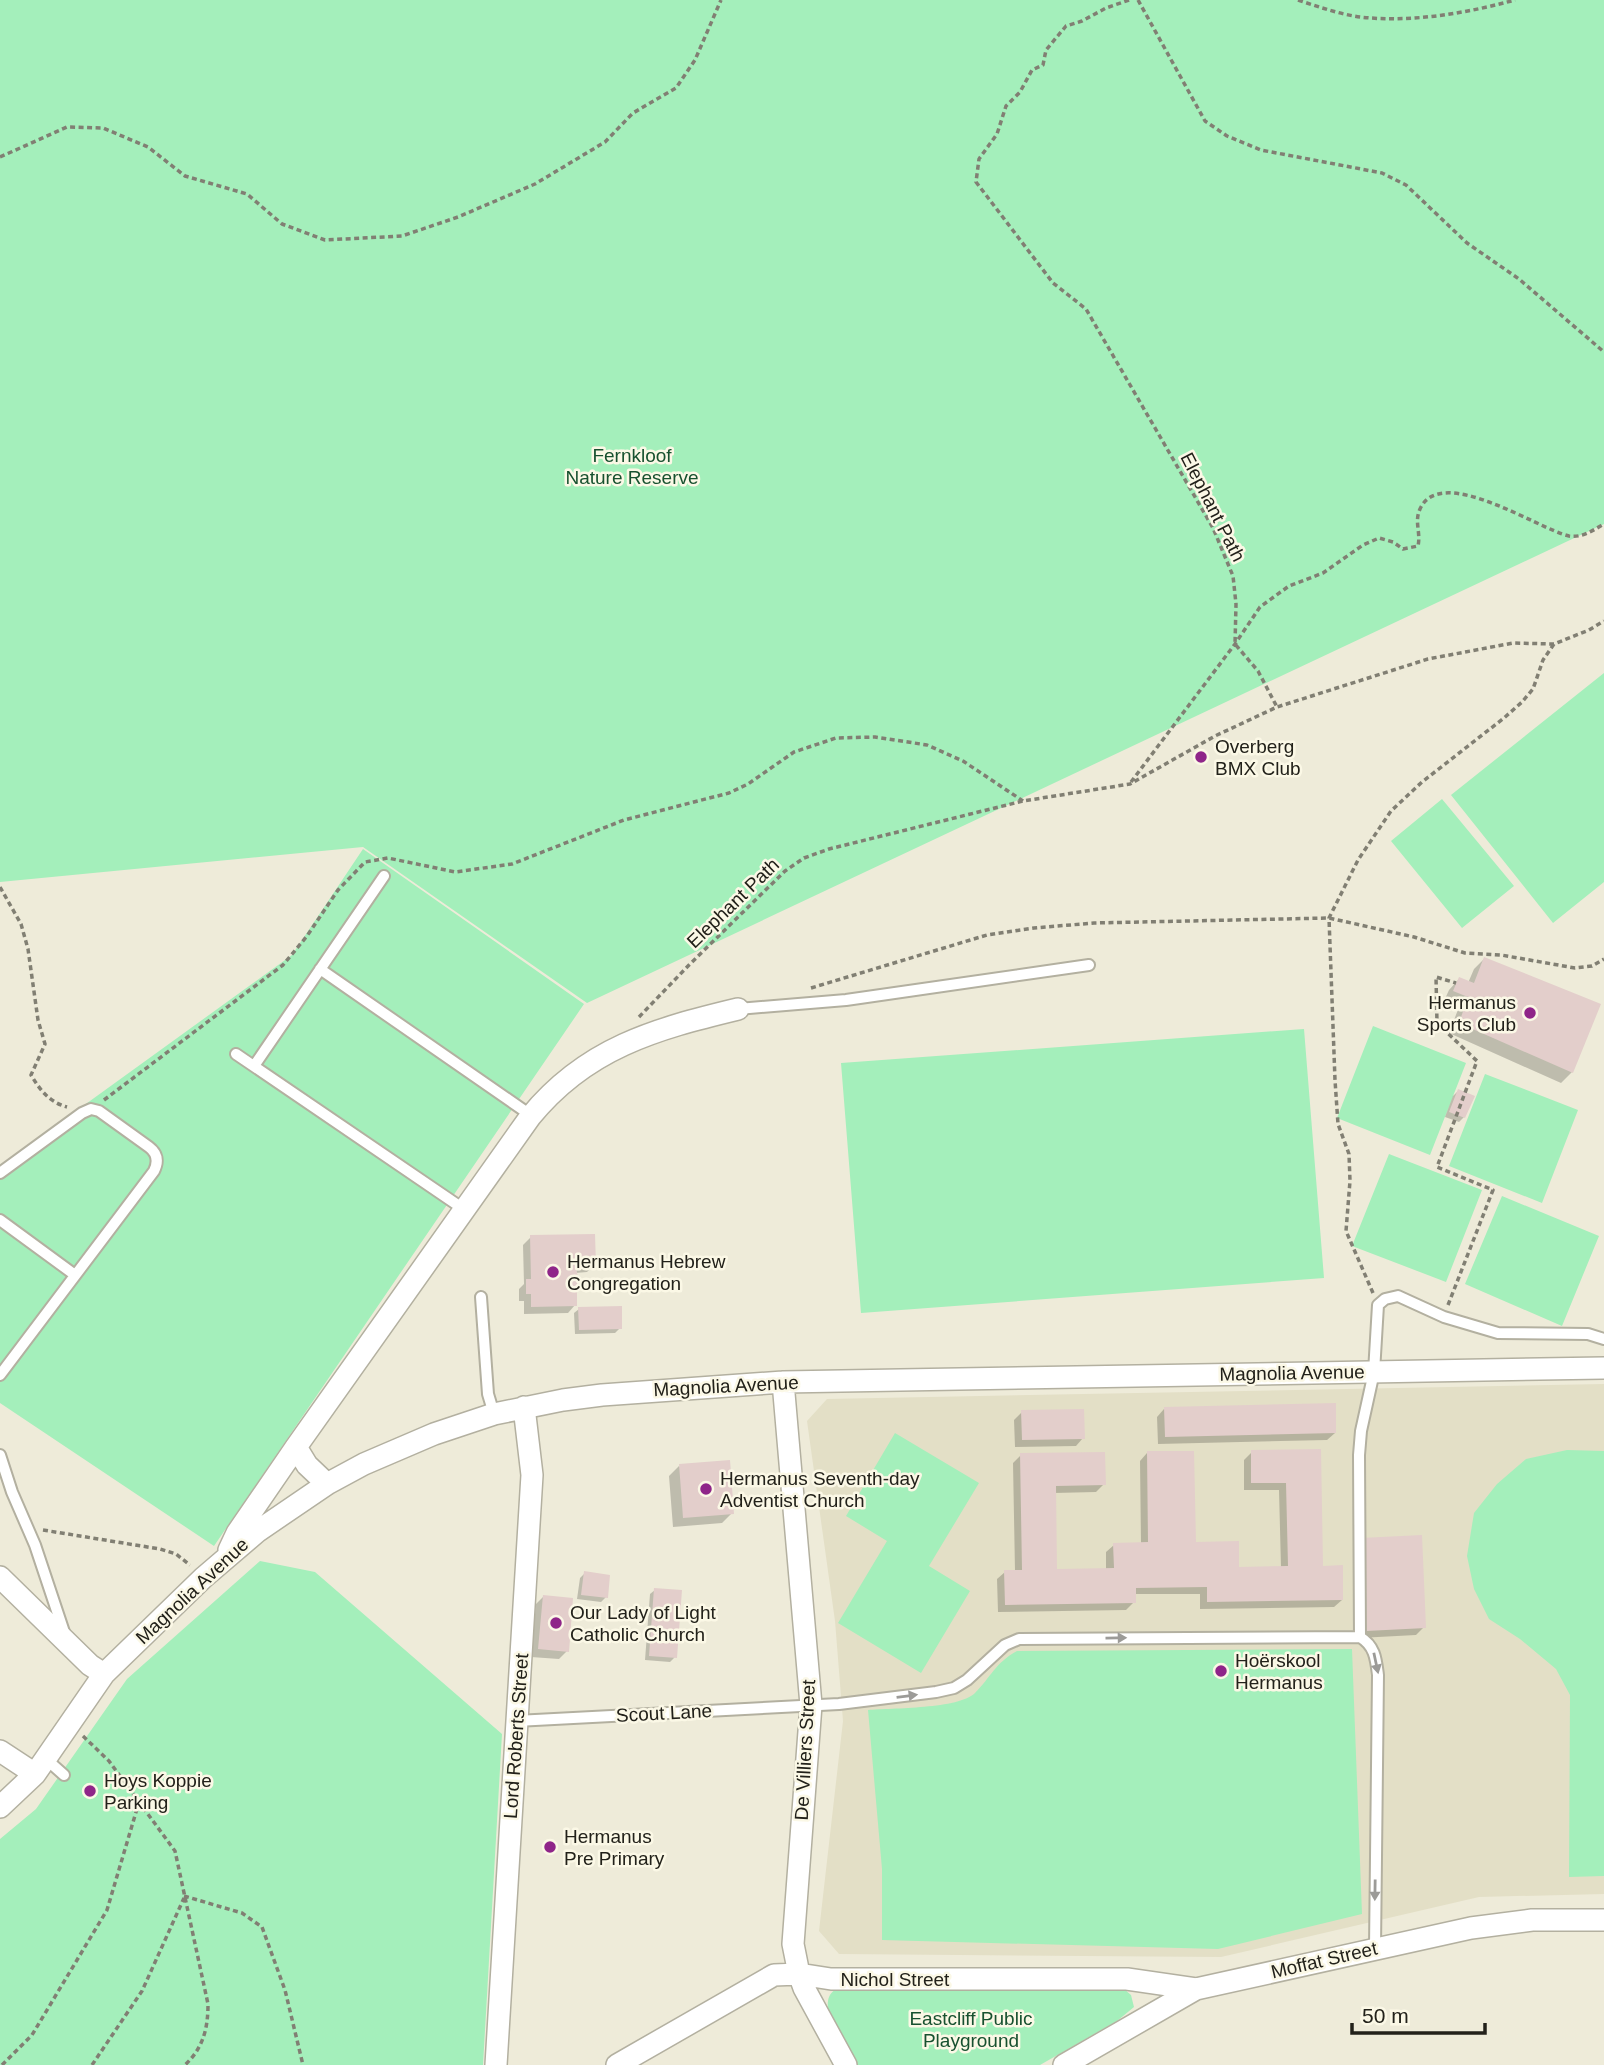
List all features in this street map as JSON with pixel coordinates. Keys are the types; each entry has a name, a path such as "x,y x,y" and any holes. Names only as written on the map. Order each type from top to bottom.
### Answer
{"street":[{"path":"226,1558 237,1532 296,1447 532,1116 564,1081 604,1054 671,1027 738,1009"},
{"name":"Magnolia Avenue","path":"0,1807 41,1767 104,1674 226,1558 292,1507 327,1484 402,1447 494,1414 602,1395 783,1382 1604,1368"},
{"name":"De Villiers Street","path":"783,1382 811,1705 793,1944 799,1975 846,2065"},
{"name":"Lord Roberts Street","path":"496,2065 532,1475 524,1407"},
{"path":"296,1447 307,1465 327,1484"},
{"path":"0,1577 90,1665 104,1674"},
{"path":"0,1751 41,1767"},
{"name":"Moffat Street","path":"1064,2065 1196,1989 1374,1948 1503,1923 1604,1920"},
{"name":"Nichol Street","path":"617,2065 774,1975 831,1979 1127,1979 1196,1989"}],"lane":[{"path":"254,1066 384,876"},
{"path":"738,1009 846,1000 1089,965"},
{"path":"320,969 532,1116"},
{"path":"236,1054 465,1209"},
{"path":"0,1173 86,1111 99,1111 149,1147 157,1161 154,1171 0,1375"},
{"path":"0,1220 75,1275"},
{"path":"1374,1948 1378,1675 1376,1655 1368,1642 1360,1637 1359,1455 1361,1431 1374,1372 1378,1305 1385,1299 1398,1296 1444,1317 1498,1333 1588,1334 1604,1339"},
{"path":"481,1297 488,1394 494,1414"},
{"path":"0,1455 68,1644"},
{"name":"Scout Lane","path":"516,1721 839,1704 954,1688 967,1680 1005,1645 1019,1639 1360,1637"},
{"path":"41,1767 64,1775"}],"path":[{"path":"0,157 66,127 103,128 148,147 185,176 247,194 282,224 325,240 402,236 457,217 535,184 605,142 633,113 676,88 695,60 722,0"},
{"name":"Elephant Path","path":"1129,0 1106,8 1082,22 1066,26 1046,50 1043,65 1032,70 1020,92 1006,106 997,134 979,159 976,182 1053,282 1086,309 1213,528 1233,576 1236,604 1235,644"},
{"path":"1138,0 1205,121 1227,136 1261,150 1382,173 1406,185 1467,243 1519,279 1604,352"},
{"path":"1298,0 1331,12 1362,17 1416,17 1487,8 1515,0"},
{"path":"1130,784 1260,607 1289,586 1323,573 1363,545 1379,538 1404,549 1418,546 1421,535 1416,523 1426,500 1436,495 1456,493 1484,499 1571,537 1587,534 1604,524"},
{"path":"1378,1305 1346,1231 1349,1154 1338,1124 1329,918 1358,860 1391,811 1422,782 1522,702 1533,689 1543,660 1554,645 1604,621"},
{"name":"Elephant Path","path":"632,1024 785,871 804,858 829,849 1023,801 1130,784 1214,736 1277,707 1428,659 1513,643 1554,645"},
{"path":"1235,644 1258,671 1277,707"},
{"path":"0,887 20,924 28,949 38,1020 45,1044 31,1075 40,1090 57,1104 86,1111 284,965 338,890 365,862 388,858 455,872 512,864 624,820 729,793 748,784 794,752 836,738 875,737 927,745 963,761 1023,801"},
{"path":"803,990 986,935 1094,923 1329,918 1414,937 1465,953 1501,954 1575,968 1592,966 1604,959"},
{"path":"1444,1317 1493,1190 1437,1167 1477,1061 1437,1023 1436,977 1456,984"},
{"path":"27,1527 160,1549 176,1554 203,1578"},
{"path":"70,1724 108,1761 175,1851 207,1994 208,2013 208,2026 203,2041 185,2065"},
{"path":"2,2065 32,2035 107,1910 139,1802"},
{"path":"92,2065 142,1991 184,1896"},
{"path":"184,1896 242,1913 262,1927 285,1990 303,2065"}],"shaded area":[{"name":"Hoërskool Hermanus","path":"1604,1384 1604,1894 1479,1897 1221,1957 839,1954 819,1931 843,1721 835,1621 807,1421 827,1399"}],"green space":[{"name":"Fernkloof Nature Reserve","path":"0,0 1604,0 1604,524 587,1003 363,847 0,882"},
{"path":"1604,673 1604,882 1553,923 1451,795"},
{"path":"1442,799 1514,886 1462,928 1391,841"},
{"path":"363,849 584,1004 214,1546 0,1403 0,1166 292,955"},
{"path":"1373,1026 1466,1063 1430,1155 1337,1118"},
{"path":"1304,1029 1324,1278 861,1313 841,1063"},
{"path":"1485,1074 1578,1110 1542,1203 1449,1166"},
{"path":"1389,1154 1482,1190 1446,1282 1352,1246"},
{"path":"1502,1196 1599,1236 1562,1326 1465,1284"},
{"path":"895,1433 979,1483 929,1566 970,1591 921,1673 838,1623 887,1541 846,1516"},
{"path":"1567,1450 1604,1451 1604,1876 1569,1877 1570,1695 1556,1669 1520,1639 1489,1619 1474,1589 1467,1556 1474,1513 1497,1484 1526,1459"},
{"path":"260,1561 315,1572 502,1734 483,2065 0,2065 0,1839 36,1809 127,1679"},
{"path":"1352,1649 1362,1914 1218,1949 882,1940 882,1869 868,1710 940,1705 967,1698 975,1693 1003,1660 1017,1651"},
{"name":"Eastcliff Public Playground","path":"838,1988 1124,1989 1131,1995 1134,2007 1117,2021 1040,2065 854,2065 833,2024 828,2007 829,1996"}],"building":[{"name":"Hermanus Sports Club","path":"1484,957 1601,1004 1573,1073 1459,1023 1468,997 1453,991 1459,977 1474,983"},
{"path":"1458,1089 1475,1096 1465,1118 1449,1112"},
{"name":"Hermanus Hebrew Congregation","path":"595,1234 596,1265 576,1266 580,1291 577,1291 577,1306 531,1307 531,1294 526,1294 526,1279 531,1279 530,1235"},
{"path":"622,1306 622,1329 579,1330 578,1307"},
{"path":"1336,1403 1336,1433 1165,1437 1164,1407"},
{"path":"1084,1409 1085,1439 1022,1440 1021,1410"},
{"path":"1321,1449 1323,1566 1343,1565 1343,1600 1207,1602 1207,1587 1136,1588 1136,1603 1005,1605 1004,1570 1022,1570 1020,1453 1105,1452 1106,1485 1056,1486 1057,1569 1114,1568 1113,1543 1148,1542 1147,1451 1194,1451 1196,1542 1239,1541 1239,1567 1288,1566 1286,1483 1251,1483 1251,1450"},
{"name":"Hermanus Seventh-day Adventist Church","path":"730,1460 734,1514 683,1518 679,1464"},
{"path":"1422,1535 1426,1628 1366,1631 1361,1538"},
{"path":"584,1571 610,1575 608,1598 581,1595"},
{"path":"654,1588 682,1590 677,1658 649,1656"},
{"name":"Our Lady of Light Catholic Church","path":"543,1595 573,1598 569,1652 538,1649"}],"place":[{"name":"Overberg BMX Club","path":"1201,757"},
{"name":"Hermanus Sports Club","path":"1530,1013"},
{"name":"Hermanus Hebrew Congregation","path":"553,1272"},
{"name":"Hermanus Seventh-day Adventist Church","path":"706,1489"},
{"name":"Our Lady of Light Catholic Church","path":"556,1623"},
{"name":"Hoërskool Hermanus","path":"1221,1671"},
{"name":"Hoys Koppie Parking","path":"90,1791"},
{"name":"Hermanus Pre Primary","path":"550,1847"}]}
